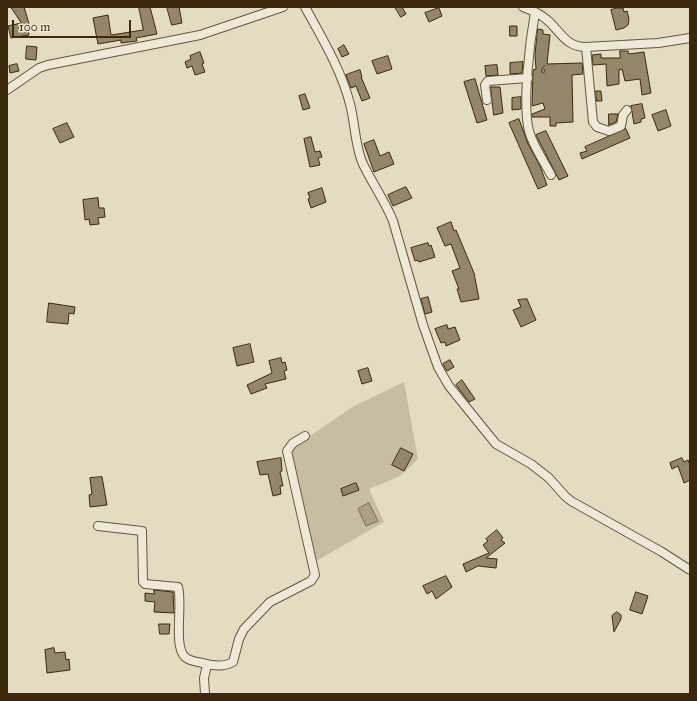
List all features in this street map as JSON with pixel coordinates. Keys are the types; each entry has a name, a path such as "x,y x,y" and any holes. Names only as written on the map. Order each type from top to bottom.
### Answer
{"street":[{"path":"7,90 38,68 48,64 200,35 283,7"},
{"path":"305,7 333,57 343,82 350,104 362,163 387,206 393,220 423,325 438,367 448,386 496,444 531,464 549,478 571,501 662,552 690,570"},
{"path":"523,7 535,12 547,20 566,41 574,46 586,47 658,43 690,38"},
{"path":"535,12 528,78 527,114 529,131 551,175"},
{"path":"586,47 593,122 597,127 609,131 621,126 622,115 627,110"},
{"path":"487,100 485,85 488,81 528,78"},
{"path":"98,526 142,531 143,582 145,584 178,586 180,598 181,652 186,658 207,665 227,665 233,662 239,639 244,629 270,602 311,581 314,575 287,451 293,443 304,436"},
{"path":"205,694 204,678 207,665"}],"shaded area":[{"path":"404,382 418,459 400,476 369,489 384,522 316,561 305,509 291,461 292,451 298,444 354,406"},
{"path":"369,503 378,521 366,526 358,509"}],"building":[{"path":"11,7 24,7 30,27 28,28 29,35 11,38 8,26 21,23"},
{"path":"139,7 150,7 157,34 136,38 137,41 121,43 121,40 98,44 93,18 108,15 111,35 143,30"},
{"path":"167,7 179,7 182,23 172,25"},
{"path":"395,7 402,7 406,14 401,17"},
{"path":"439,8 442,16 429,22 425,13"},
{"path":"623,8 624,12 627,11 629,19 628,25 624,28 616,30 611,10"},
{"path":"510,26 517,26 517,36 510,36"},
{"path":"538,29 543,30 543,34 550,35 547,64 582,63 583,74 572,75 573,122 556,123 556,126 550,126 550,117 532,117 532,114 545,109 543,103 532,106 533,70 536,69 535,55"},
{"path":"344,45 349,54 342,57 338,49"},
{"path":"27,46 37,47 36,60 26,59"},
{"path":"620,51 628,51 629,54 644,52 651,93 642,95 640,79 625,81 622,69 619,70 619,84 607,86 606,64 593,65 592,55 601,54 601,58 620,58"},
{"path":"200,52 204,63 202,64 205,72 195,75 192,66 187,68 185,62 191,59 190,56"},
{"path":"388,56 392,69 377,74 372,61"},
{"path":"523,62 522,73 510,74 510,63"},
{"path":"17,64 19,71 10,73 9,66"},
{"path":"497,65 498,75 486,76 485,66"},
{"path":"360,70 361,77 370,98 362,101 356,86 351,88 346,75"},
{"path":"475,79 487,120 477,123 464,82"},
{"path":"491,87 500,87 503,113 494,115"},
{"path":"596,91 601,91 602,101 597,101"},
{"path":"305,94 310,108 303,110 299,96"},
{"path":"521,97 521,109 512,110 512,98"},
{"path":"642,104 645,118 641,119 641,122 634,124 631,106"},
{"path":"666,110 671,126 658,131 652,115"},
{"path":"609,114 618,114 616,122 609,125"},
{"path":"519,119 528,144 540,166 547,185 538,189 509,123"},
{"path":"67,123 74,137 60,143 53,129"},
{"path":"626,129 630,138 582,159 580,153 587,151 585,147"},
{"path":"546,131 568,176 559,180 536,135"},
{"path":"311,137 315,152 320,151 322,157 318,158 320,165 310,167 304,139"},
{"path":"374,140 380,156 389,152 394,164 374,172 364,144"},
{"path":"406,187 412,198 393,206 388,195"},
{"path":"322,188 326,202 311,208 308,193"},
{"path":"98,198 99,208 104,208 105,217 98,218 99,224 90,225 89,219 85,220 83,200"},
{"path":"451,222 454,231 456,230 474,273 479,299 461,302 457,289 459,289 452,271 460,268 451,244 445,246 437,228"},
{"path":"428,243 429,246 431,245 435,257 419,262 418,260 415,261 411,248"},
{"path":"428,297 432,312 425,314 421,299"},
{"path":"527,299 536,320 521,327 513,310 521,307 518,300"},
{"path":"49,303 75,307 74,314 69,313 68,324 47,322"},
{"path":"447,325 448,329 455,327 460,340 446,346 445,342 441,343 435,329"},
{"path":"250,344 254,362 237,366 233,348"},
{"path":"281,358 282,363 285,362 287,370 284,371 286,379 265,384 267,388 251,394 247,385 272,373 269,361"},
{"path":"450,360 454,367 447,371 443,364"},
{"path":"368,368 372,381 362,384 358,371"},
{"path":"462,380 475,399 469,402 456,385"},
{"path":"401,448 413,454 404,471 392,465"},
{"path":"281,458 282,471 280,472 283,486 280,486 281,494 273,496 268,474 260,475 257,462"},
{"path":"682,458 684,462 688,460 690,465 690,480 684,483 678,466 672,469 670,463"},
{"path":"102,477 107,505 90,507 89,495 92,494 90,478"},
{"path":"356,483 359,490 343,496 341,489"},
{"path":"497,530 503,538 501,540 505,543 486,558 497,559 496,568 478,566 466,572 463,564 489,553 483,545 488,541 486,539"},
{"path":"446,576 452,587 436,599 432,591 427,594 423,586"},
{"path":"154,590 173,592 174,613 154,612 155,602 145,601 145,593 154,594"},
{"path":"636,592 648,596 642,614 630,610"},
{"path":"617,612 621,615 621,619 614,632 612,616"},
{"path":"159,624 170,624 169,634 160,634"},
{"path":"54,648 55,653 65,652 66,660 69,659 70,670 47,673 45,650"}]}
